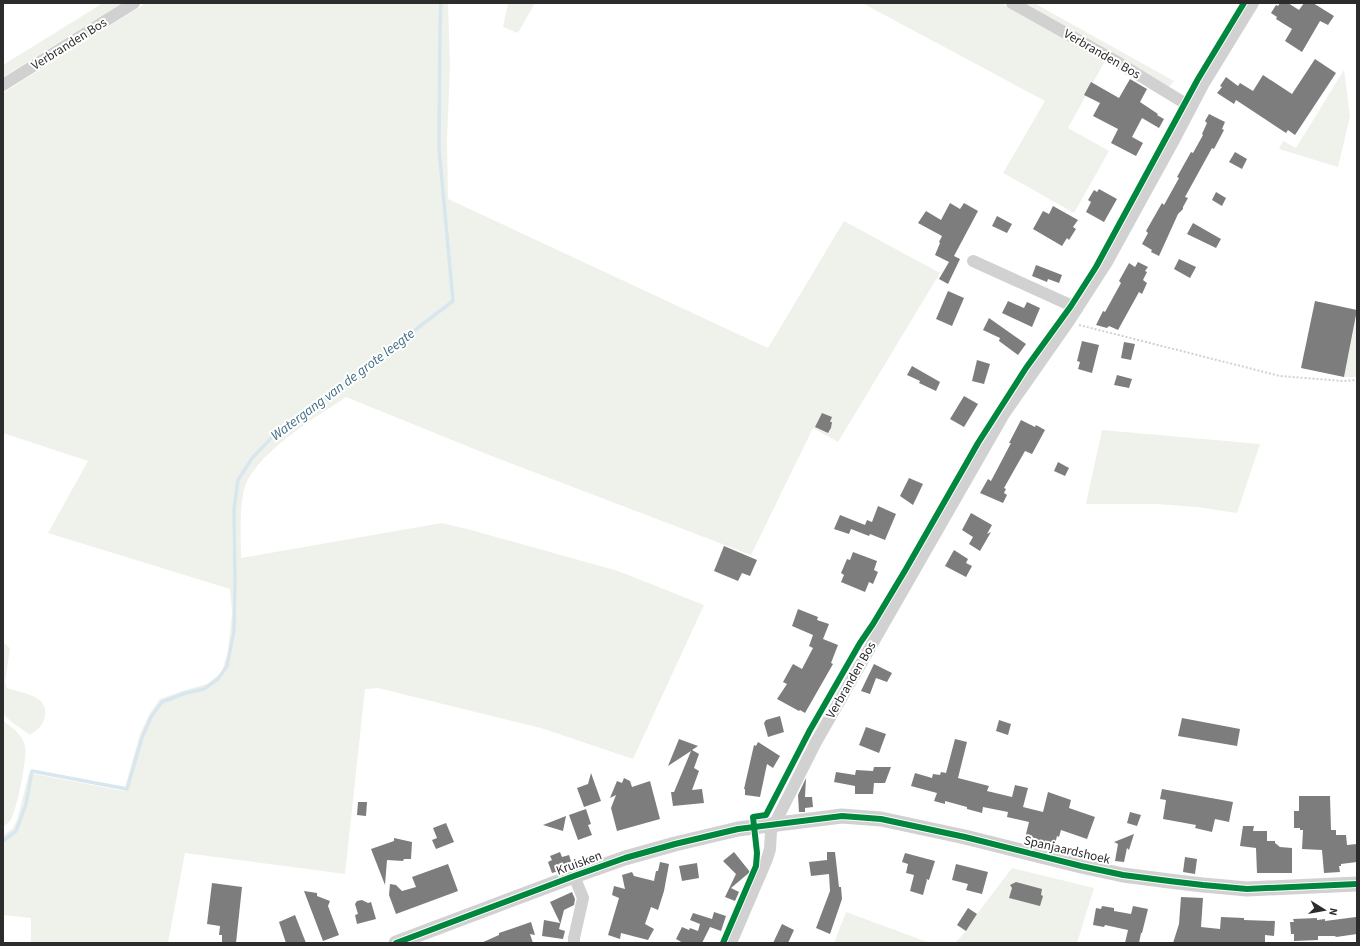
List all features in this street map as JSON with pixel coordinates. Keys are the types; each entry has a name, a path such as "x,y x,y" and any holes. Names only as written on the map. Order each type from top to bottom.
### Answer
{"street":[{"name":"Verbranden Bos","path":"3,85 134,3"},
{"name":"Verbranden Bos","path":"1012,3 1119,63 1191,107"},
{"name":"Verbranden Bos","path":"774,824 816,742 980,454 1008,408 1069,321 1107,262 1204,83 1253,3"},
{"path":"973,261 1077,309"},
{"name":"Spanjaardshoek","path":"774,824 842,816 881,819 965,837 1088,868 1123,875 1203,886 1247,889 1357,884"},
{"path":"731,943 767,859 770,849 771,831 774,824"},
{"name":"Kruisken","path":"396,943 625,858 738,829 774,824"},
{"path":"574,876 583,898 574,943"}],"path":[{"path":"1069,321 1072,324 1280,376 1343,381 1357,380"}],"shaded area":[{"path":"103,3 123,3 3,77 3,65"},
{"path":"146,3 448,3 450,66 447,140 448,199 768,348 844,221 940,273 838,442 813,428 751,555 484,453 346,397 303,426 273,450 250,476 244,490 241,507 241,558 442,523 618,571 704,605 633,759 541,728 378,688 365,689 345,874 185,853 168,943 31,943 31,918 3,915 3,836 13,828 17,820 29,773 124,791 140,734 150,713 160,699 207,684 222,672 228,651 232,613 230,589 48,533 88,461 3,433 3,93"},
{"path":"508,3 535,3 518,33 503,27"},
{"path":"862,3 1001,3 1105,61 1068,128 1109,151 1074,213 1003,173 1045,101"},
{"path":"1017,3 1034,3 1174,81 1169,87"},
{"path":"1344,70 1350,116 1338,167 1279,149 1283,141 1296,148"},
{"path":"1357,313 1357,377 1344,377"},
{"path":"1102,430 1260,444 1237,513 1197,507 1157,504 1086,504"},
{"path":"3,644 6,644 10,649 5,682 7,688 33,696 43,703 45,709 43,722 38,729 30,735 3,714"},
{"path":"3,721 14,729 24,742 25,761 15,808 10,821 3,827"},
{"path":"1012,868 1094,888 1077,943 955,943 966,931"},
{"path":"846,912 930,943 834,943"}],"building":[{"path":"1280,3 1288,3 1299,10 1304,3 1313,3 1334,16 1328,25 1320,21 1302,52 1285,41 1292,29 1276,19 1277,17 1271,13 1276,5 1278,6"},
{"path":"1315,59 1336,73 1295,135 1288,130 1286,133 1236,100 1234,104 1217,93 1222,87 1220,86 1226,77 1238,86 1240,83 1253,91 1263,75 1292,94"},
{"path":"1130,79 1147,89 1140,102 1164,119 1159,128 1142,118 1132,137 1143,143 1136,156 1111,143 1118,129 1093,116 1100,103 1084,95 1091,82 1119,98"},
{"path":"1209,114 1225,122 1222,129 1224,130 1214,149 1212,148 1185,197 1188,198 1183,209 1178,214 1159,256 1151,252 1152,250 1142,244 1148,233 1146,231 1162,203 1164,205 1179,178 1177,177 1191,152 1193,153 1203,135 1202,134 1207,123 1205,121"},
{"path":"1235,152 1247,159 1242,169 1229,162"},
{"path":"1099,189 1117,199 1104,222 1086,212 1091,202 1088,200 1094,190 1097,192"},
{"path":"1216,192 1226,198 1222,206 1212,200"},
{"path":"950,203 960,209 964,203 978,211 954,256 960,259 948,284 939,279 949,262 935,255 942,236 918,223 926,211 941,220"},
{"path":"1053,206 1078,220 1073,227 1076,229 1069,240 1067,238 1062,246 1033,229 1043,211 1049,214"},
{"path":"997,216 1012,224 1007,233 992,226"},
{"path":"1193,223 1221,239 1216,248 1187,234"},
{"path":"1179,259 1196,267 1190,278 1174,269"},
{"path":"1138,262 1148,267 1145,271 1147,272 1143,280 1147,283 1142,294 1139,292 1118,330 1109,326 1107,328 1096,325 1121,283 1119,281 1129,263 1135,267"},
{"path":"1036,265 1062,275 1059,283 1048,279 1047,282 1032,276"},
{"path":"948,291 964,298 952,326 936,319"},
{"path":"1008,301 1024,308 1027,302 1040,308 1032,327 1002,313"},
{"path":"1315,301 1357,310 1344,377 1301,368"},
{"path":"989,318 1026,344 1018,355 999,341 1000,338 983,330"},
{"path":"1082,341 1099,345 1092,373 1078,369 1080,362 1077,361"},
{"path":"1124,342 1135,344 1131,360 1121,358"},
{"path":"977,360 990,364 984,384 972,381"},
{"path":"912,366 940,382 936,391 919,383 920,381 907,375"},
{"path":"1117,375 1132,379 1129,388 1114,385"},
{"path":"964,396 978,404 964,427 950,419"},
{"path":"822,413 832,417 830,422 832,422 831,428 828,433 815,427"},
{"path":"1021,420 1045,430 1032,454 1025,451 1004,488 1006,489 1004,493 1007,495 1003,503 980,493 988,479 991,481"},
{"path":"1058,462 1069,468 1065,476 1054,471"},
{"path":"909,478 923,484 913,505 900,496"},
{"path":"878,506 896,514 885,540 851,529 849,534 834,529 840,515 865,525 867,520 872,522"},
{"path":"971,513 992,525 987,534 991,532 980,551 969,544 973,537 962,530"},
{"path":"724,546 757,560 750,576 742,573 738,581 714,571"},
{"path":"954,550 968,559 966,563 972,566 966,577 945,566"},
{"path":"853,552 877,561 874,570 878,572 873,584 869,582 865,592 841,582 844,575 841,573 847,559 850,560"},
{"path":"798,609 818,617 817,620 829,624 823,639 838,645 831,663 833,664 805,713 777,699 787,684 783,682 793,664 802,669 813,648 809,646 813,635 792,626"},
{"path":"874,664 892,673 887,682 876,678 870,694 861,691"},
{"path":"780,716 784,732 768,737 764,723 766,720"},
{"path":"1182,718 1240,729 1237,746 1178,736"},
{"path":"999,720 1011,724 1008,735 996,731"},
{"path":"866,727 886,734 879,753 859,745"},
{"path":"679,739 698,746 692,750 699,754 694,768 699,771 692,790 702,789 704,803 673,806 671,792 674,792 691,751 668,766"},
{"path":"955,739 967,742 958,778 989,786 987,791 1012,797 1015,785 1028,788 1023,807 1043,812 1048,792 1071,800 1069,808 1095,817 1087,839 1061,830 1059,837 1057,836 1054,849 1045,846 1045,844 1026,839 1029,822 1007,817 1008,812 983,807 982,813 945,801 945,804 934,801 937,793 911,786 915,773 932,778 933,774 940,775 941,772 946,773"},
{"path":"758,742 780,756 773,768 767,764 760,797 745,795 744,789 754,745 756,746"},
{"path":"874,767 891,767 885,783 874,783 873,794 855,794 855,786 834,782 836,772 855,775 856,770 873,771"},
{"path":"591,773 601,801 584,807 577,788 588,784"},
{"path":"624,778 630,781 632,787 650,781 660,819 617,831 611,808 616,795 610,798 617,781 622,783"},
{"path":"806,778 805,797 812,797 813,807 805,808 805,812 799,812 798,795"},
{"path":"1162,789 1233,802 1229,822 1215,819 1212,832 1195,828 1196,825 1163,819 1166,800 1160,799"},
{"path":"1299,796 1330,796 1331,830 1336,830 1336,835 1346,835 1347,845 1357,844 1357,862 1341,864 1341,866 1339,866 1340,872 1324,873 1322,850 1302,849 1303,830 1300,830 1300,828 1294,828 1294,811 1299,811"},
{"path":"358,802 367,802 366,816 357,815"},
{"path":"586,809 591,824 588,825 592,835 578,840 569,815"},
{"path":"1130,812 1141,815 1137,826 1127,823"},
{"path":"566,816 563,831 543,825"},
{"path":"446,823 454,842 436,849 432,840 437,838 433,828"},
{"path":"1243,826 1254,826 1253,831 1267,831 1267,841 1275,841 1275,843 1280,847 1292,848 1292,873 1257,873 1256,848 1240,846"},
{"path":"1134,834 1129,850 1127,848 1124,862 1115,861 1118,844 1114,842"},
{"path":"394,838 412,842 411,859 404,859 403,861 387,860 385,885 371,849 394,841"},
{"path":"560,852 562,857 569,855 573,867 552,873 548,862 552,860 550,856"},
{"path":"734,852 750,872 731,888 739,892 735,901 725,897 736,874 723,861"},
{"path":"827,852 835,852 842,899 830,934 816,928 830,891 829,874 811,876 809,862 827,860"},
{"path":"905,853 935,861 929,880 926,879 923,895 910,891 914,875 906,873 908,864 902,862"},
{"path":"1185,857 1197,859 1195,874 1183,872"},
{"path":"660,862 669,864 664,891 658,910 651,907 645,924 654,929 648,940 621,933 620,939 608,935 619,898 612,895 614,886 625,889 622,875 632,872 634,876 654,881"},
{"path":"697,863 699,878 682,881 679,866"},
{"path":"448,864 458,891 396,914 389,895 390,884 396,885 402,891 416,887 412,877"},
{"path":"956,864 988,872 982,894 966,890 968,884 952,880"},
{"path":"1016,882 1042,889 1041,895 1043,896 1040,906 1009,898 1012,888 1010,885"},
{"path":"212,883 242,887 236,943 222,943 222,935 219,935 220,926 207,924"},
{"path":"304,891 317,893 317,896 330,901 328,906 339,935 323,941"},
{"path":"572,892 575,899 574,905 564,910 559,929 565,931 563,939 542,936 544,920 560,923 550,902"},
{"path":"1181,897 1203,898 1201,927 1220,929 1221,917 1244,918 1244,920 1275,921 1274,936 1265,935 1265,943 1173,943 1179,924"},
{"path":"362,900 368,903 371,902 376,919 357,924 355,915 358,914 355,904 357,901"},
{"path":"1102,906 1114,908 1114,911 1131,914 1133,906 1148,909 1139,943 1125,943 1128,930 1105,925 1104,927 1093,925 1096,908 1101,909"},
{"path":"968,908 977,914 966,931 957,925"},
{"path":"714,912 726,916 721,931 710,927 702,943 683,943 676,939 682,927 689,930 690,928 698,931 700,924 690,920 693,913 712,919"},
{"path":"295,915 306,943 286,943 279,922"},
{"path":"1356,917 1357,934 1336,937 1318,936 1318,940 1294,941 1294,934 1291,934 1290,922 1294,922 1293,919 1317,918 1317,920 1325,919 1325,921"},
{"path":"531,922 535,935 530,934 533,943 481,943 499,935 499,933"},
{"path":"782,924 794,930 788,943 773,943"}],"waterway":[{"name":"Watergang van de grote leegte","path":"3,841 16,831 26,804 32,771 127,789 142,738 151,717 162,702 186,693 204,689 218,679 227,666 234,631 234,509 238,480 253,457 278,431 305,414 453,301 439,148 441,3"}],"cycle path":[{"path":"723,943 756,866 757,853 753,817 766,815 810,730 860,643 906,569 978,443 1026,368 1071,306 1096,267 1198,79 1244,3"},
{"path":"396,943 625,858 738,829 842,816 881,819 965,837 1123,875 1247,889 1357,884"}]}
